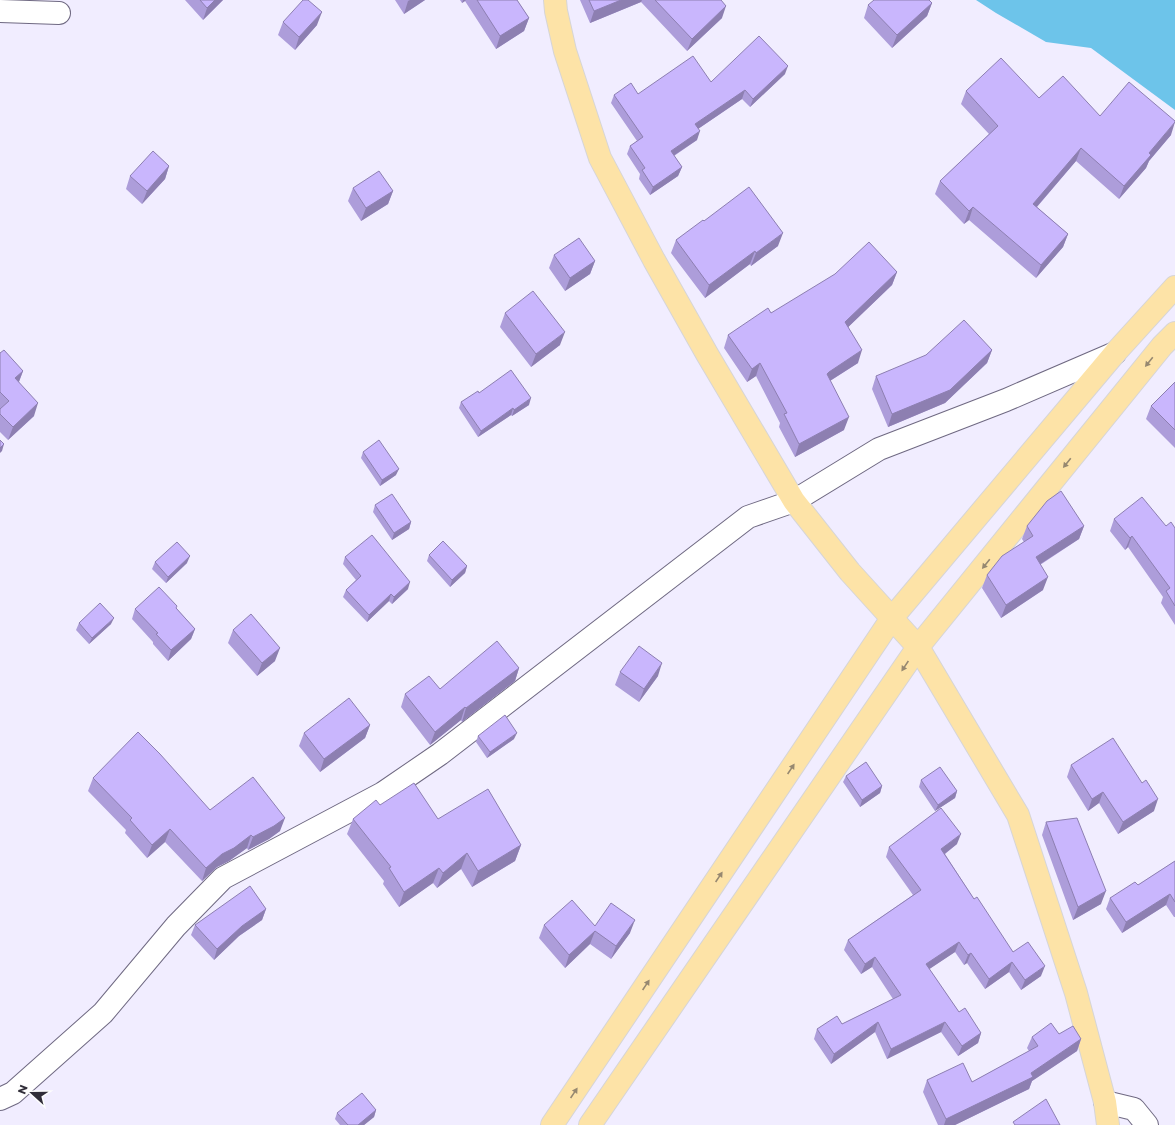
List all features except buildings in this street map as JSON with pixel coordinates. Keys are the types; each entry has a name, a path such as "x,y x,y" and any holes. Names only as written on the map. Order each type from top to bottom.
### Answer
{"main road":[{"path":"556,0 556,11 565,51 600,158 676,300 794,502 850,572 918,647 1018,815 1076,993 1105,1102 1108,1125"},
{"path":"552,1125 892,618 1115,353 1175,288"},
{"path":"590,1125 918,647 1162,346 1175,333"}],"street":[{"path":"0,11 60,13"},
{"path":"0,1099 13,1093 103,1013 176,926 223,878 383,793 440,754 748,517 794,502 879,449 1006,400 1115,353"},
{"path":"1105,1102 1134,1109 1147,1125"}],"water":[{"path":"976,0 1175,0 1175,110 1091,48 1046,42"}]}
